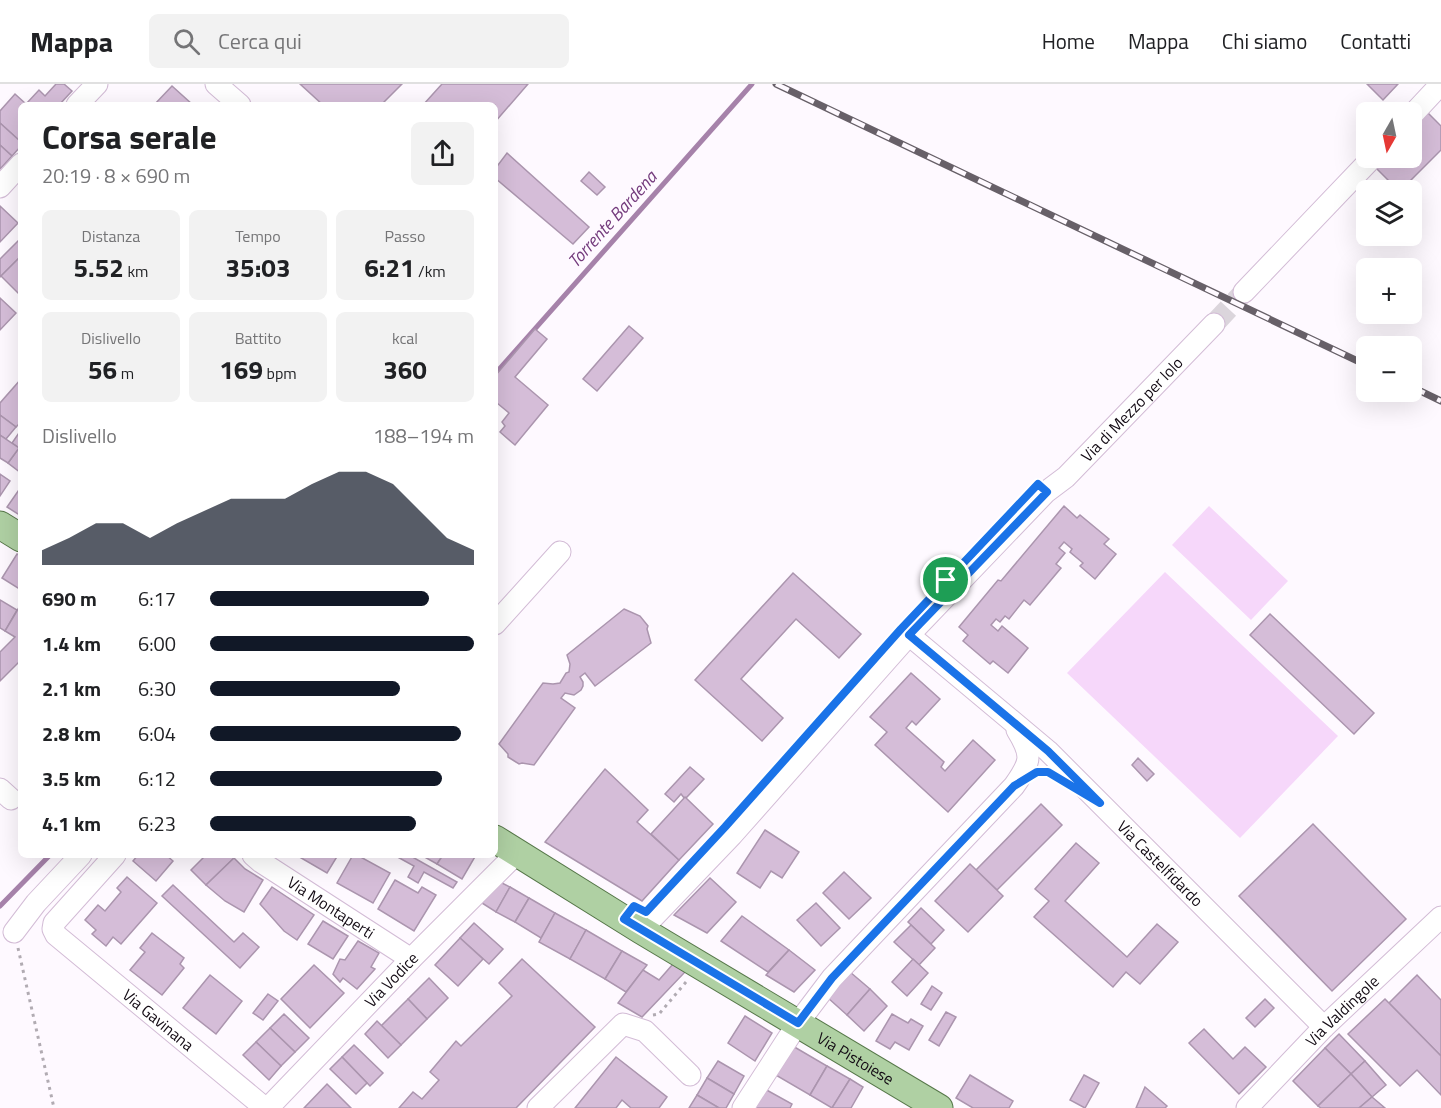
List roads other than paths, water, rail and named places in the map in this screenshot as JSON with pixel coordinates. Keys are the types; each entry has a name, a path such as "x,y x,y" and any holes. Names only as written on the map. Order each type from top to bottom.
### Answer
{"main road":[{"path":"0,525 18,536"},
{"name":"Via Pistoiese","path":"506,846 641,930 939,1108"}],"street":[{"path":"80,102 97,84"},
{"path":"216,84 237,102"},
{"path":"1422,105 1441,84"},
{"path":"0,187 18,167"},
{"path":"1244,292 1362,168"},
{"name":"Via di Mezzo per Iolo","path":"641,930 732,835 1042,488 1066,477 1214,324"},
{"path":"498,621 560,552"},
{"name":"Via Castelfidardo","path":"909,635 1048,751 1324,1027"},
{"path":"743,1108 798,1023 832,978 1014,786 1026,768 1029,758 1028,750 1012,722"},
{"path":"1014,786 1037,772 1048,772 1100,803"},
{"path":"14,932 36,903 78,858"},
{"name":"Via Gavinana","path":"112,858 54,923 53,929 56,935 267,1108"},
{"name":"Via Montaperti","path":"256,858 411,959"},
{"name":"Via Vodice","path":"267,1108 411,959 496,858"},
{"name":"Via Valdingole","path":"1247,1108 1324,1027 1441,917"},
{"path":"538,1108 623,1024 645,1031 690,1076"}],"waterway":[{"name":"Torrente Bardena","path":"498,371 752,84"},
{"name":"Torrente Bardena","path":"0,906 47,858"}],"tunnel":[{"path":"1214,324 1244,292"}],"railway":[{"path":"776,84 1356,360"},
{"path":"1422,392 1441,401"}]}
